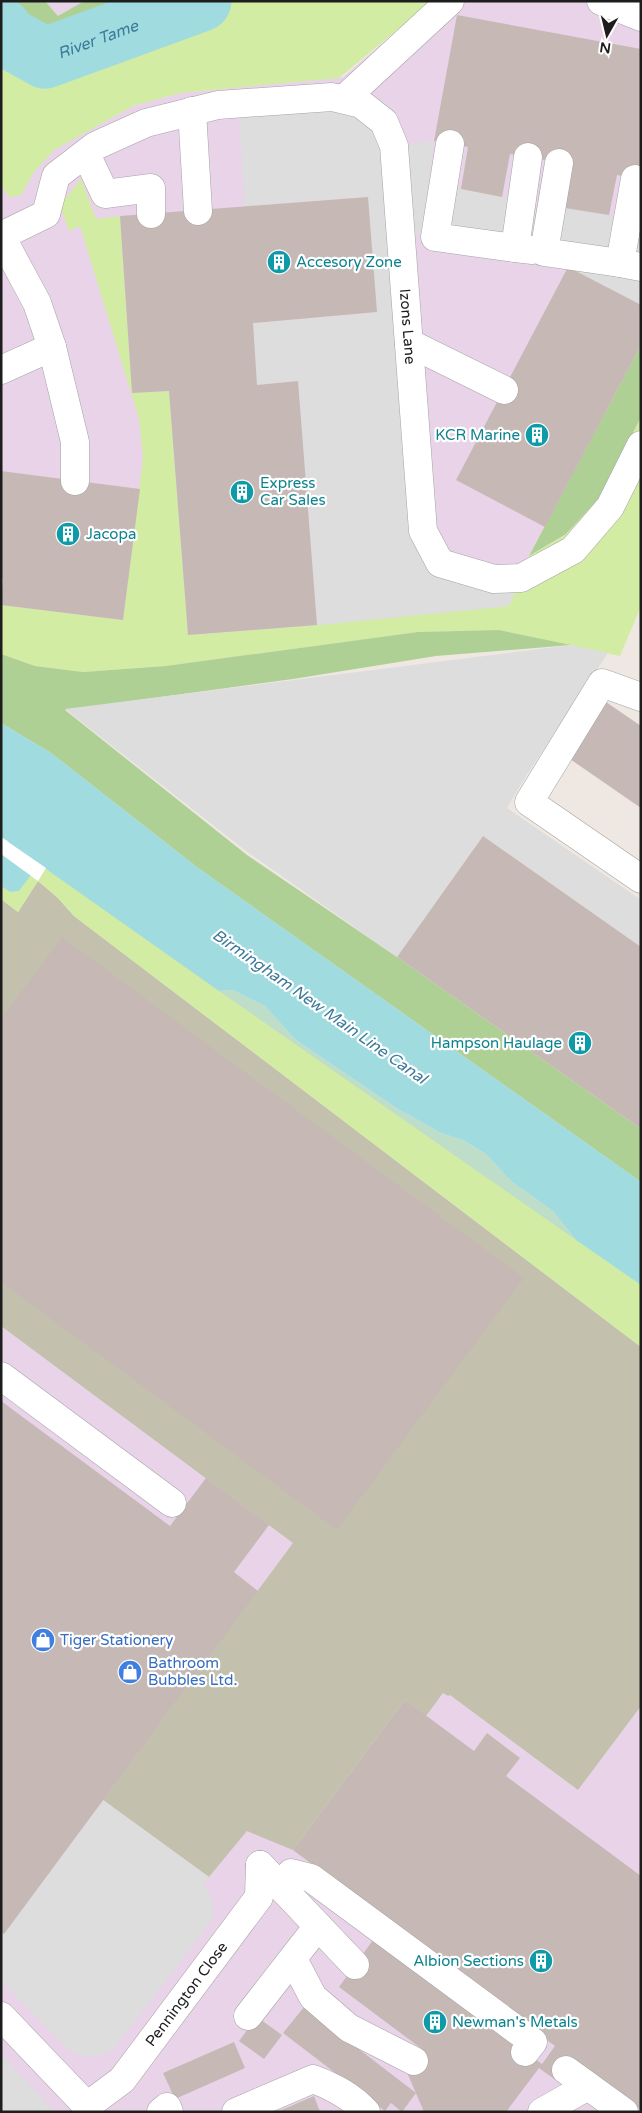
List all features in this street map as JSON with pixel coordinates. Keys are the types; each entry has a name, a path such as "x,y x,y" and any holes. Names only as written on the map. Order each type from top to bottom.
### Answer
{"street":[{"path":"344,99 450,1"},
{"path":"601,1 641,17"},
{"name":"Izons Lane","path":"1,236 46,214 56,176 95,146 146,123 218,105 332,96 361,104 384,122 394,146 423,531 440,563 494,579 521,578 573,550 610,507 641,444"},
{"path":"192,111 198,211"},
{"path":"435,237 450,144"},
{"path":"86,154 105,194 151,188 152,214"},
{"path":"515,248 528,157"},
{"path":"544,252 559,163"},
{"path":"400,232 631,265 635,179"},
{"path":"1,236 37,303 52,347 75,442 75,481"},
{"path":"409,343 504,390"},
{"path":"1,370 52,347"},
{"path":"641,697 602,683 529,802 641,879"},
{"path":"1,1376 172,1503"},
{"path":"260,1865 298,1866 311,1878 533,2042 525,2052"},
{"path":"260,1865 355,1965"},
{"name":"Pennington Close","path":"1,2016 88,2109 122,2080 259,1897 260,1865"},
{"path":"248,2016 318,1926"},
{"path":"293,1959 313,1997 349,2028 414,2061"},
{"path":"566,2070 624,2112"},
{"path":"236,2112 313,2079 335,2087 356,2101 366,2112"},
{"path":"542,2112 588,2086"},
{"path":"161,2112 167,2107 169,2112"}],"shaded area":[{"path":"45,1 84,1 58,16"},
{"path":"432,1 641,1 641,345 529,556 521,578 469,630 418,632 166,666 1,654 1,185 9,197 21,195 34,172 53,150 133,106 180,93 343,77"},
{"path":"332,97 394,146 434,141 429,183 641,222 641,305 568,267 544,252 401,232 406,311 392,312 409,517 414,548 421,559 439,574 521,578 509,606 317,625 298,382 257,385 253,323 377,312 368,197 244,206 239,104"},
{"path":"571,645 608,653 526,776 507,808 641,900 641,947 483,836 397,957 246,851 65,709"},
{"path":"38,881 58,898 74,916 641,1347 641,1706 578,1790 450,1695 448,1696 443,1693 426,1716 405,1700 293,1850 247,1831 209,1877 103,1800 293,1543 1,1326 1,899 18,912"},
{"path":"1,1326 294,1543 209,1877 247,1831 405,1700 426,1715 443,1693 450,1694 578,1790 641,1706 641,2112 1,2112"},
{"path":"103,1800 209,1877 203,1885 210,1893 213,1908 212,1920 114,2049 98,2056 83,2056 69,2050 1,1981 1,1938"},
{"path":"1,2054 51,2108 53,2112 1,2112"}],"green space":[{"path":"1,1 45,1 58,16 84,1 201,1 45,58 9,38 1,28"},
{"path":"201,1 432,1 339,78 180,93 133,106 54,150 34,172 21,195 9,197 1,185 1,28 9,38 97,41 150,18"},
{"path":"81,179 96,219 120,216 132,393 169,391 188,635 317,625 509,606 529,556 566,534 601,496 641,417 641,606 620,656 499,630 418,632 166,666 83,672 35,666 1,654 1,605 123,620 143,458 139,419 80,226 69,231 60,205"},
{"path":"641,345 641,417 601,496 566,534 529,556"},
{"path":"499,630 571,645 436,656 293,679 65,710 247,855 397,957 641,1129 641,1182 198,868 51,753 1,723 1,654 35,666 83,672 166,666 418,632"},
{"path":"46,868 641,1285 641,1347 74,916 58,898 38,881 18,912 1,899 1,886 10,892 19,891 30,875 38,880"},
{"path":"233,990 265,1006 296,1040 398,1109 441,1133 463,1140 486,1154 511,1181 553,1211 576,1240 219,991"}],"water":[{"name":"Birmingham New Main Line Canal","path":"1,723 51,753 198,868 641,1182 641,1285 576,1240 553,1211 511,1181 486,1154 463,1140 441,1133 398,1109 296,1040 265,1006 233,990 219,991 39,864 19,891 10,892 1,886 1,857 8,841 1,837"}],"pier":[{"path":"1,837 46,868 38,881 1,854"}],"building":[{"path":"457,15 641,49 641,180 617,175 609,215 565,208 573,165 510,154 502,197 461,189 468,147 434,141"},
{"path":"368,197 377,312 253,323 257,385 298,381 317,625 188,635 169,391 132,393 120,216"},
{"name":"KCR Marine","path":"568,267 641,305 641,345 545,527 456,480"},
{"name":"Jacopa","path":"1,471 140,489 123,620 1,605 3,579 1,579"},
{"path":"606,702 641,726 641,808 567,757"},
{"name":"Hampson Haulage","path":"483,836 641,947 641,1129 397,957"},
{"path":"62,937 524,1278 337,1530 1,1282 1,1019"},
{"path":"1,1401 170,1526 206,1478 269,1525 234,1572 258,1591 4,1934 1,1932"},
{"name":"Albion Sections","path":"405,1700 474,1751 487,1733 520,1758 506,1776 641,1876 641,2110 573,2059 557,2081 539,2068 506,2112 424,2112 406,2070 422,2049 339,1987 373,1940 542,2064 555,2046 293,1850"},
{"path":"304,2007 416,2093 402,2112 391,2103 385,2111 283,2033"},
{"path":"257,2017 282,2035 264,2059 239,2041"},
{"path":"234,2042 245,2068 175,2099 163,2073"},
{"path":"314,2096 320,2112 277,2112"}],"waterway":[{"name":"River Tame","path":"1,28 9,38 45,58 201,1"}],"place":[{"name":"Accesory Zone","path":"279,262"},
{"name":"KCR Marine","path":"537,435"},
{"name":"Express Car Sales","path":"242,492"},
{"name":"Jacopa","path":"68,534"},
{"name":"Hampson Haulage","path":"580,1043"},
{"name":"Tiger Stationery","path":"43,1640"},
{"name":"Bathroom Bubbles Ltd.","path":"130,1672"},
{"name":"Albion Sections","path":"541,1961"},
{"name":"Newman's Metals","path":"435,2022"}]}
